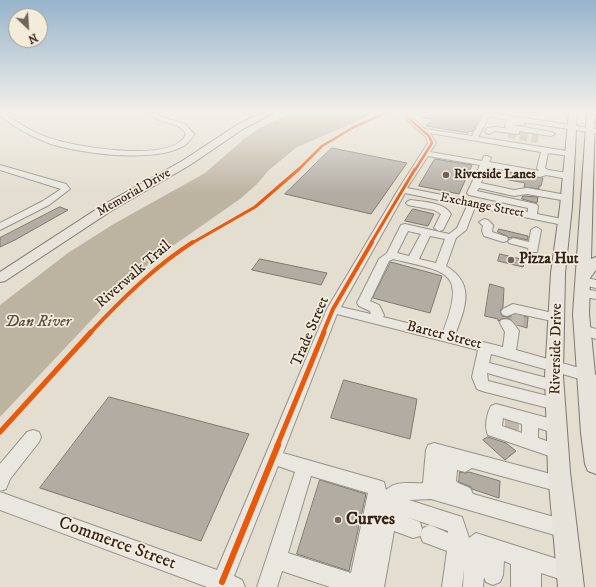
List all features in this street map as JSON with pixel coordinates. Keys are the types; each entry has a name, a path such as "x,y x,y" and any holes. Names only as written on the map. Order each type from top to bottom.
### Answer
{"main road":[{"name":"Memorial Drive","path":"0,278 107,208 186,163 221,139"},
{"name":"Riverside Drive","path":"570,580 560,484 555,385 558,277 563,222 567,198 571,139"},
{"name":"Riverside Drive","path":"593,139 591,226 582,284 582,330 591,378 591,433 596,464"},
{"path":"563,222 591,226"},
{"path":"582,284 596,261"}],"street":[{"path":"45,139 99,151 126,153 151,152 175,147 187,139"},
{"path":"431,139 426,151 477,182 504,205"},
{"path":"477,182 540,174 543,170 546,139"},
{"path":"551,139 570,154"},
{"name":"Trade Street","path":"228,584 273,457 333,309 426,151"},
{"path":"0,167 66,187 65,192 0,228"},
{"path":"543,170 568,176"},
{"path":"440,267 452,237 461,230 477,182 493,173"},
{"path":"477,182 514,193 527,191 567,198"},
{"name":"Exchange Street","path":"402,190 442,198 477,182 489,207 504,205 532,216 563,222"},
{"path":"437,208 442,198"},
{"path":"411,203 437,208 445,212 446,214 439,228"},
{"path":"489,207 484,220 488,225 486,231 488,234 533,248 536,230"},
{"path":"376,320 378,315 375,308 363,303 384,259 391,255 405,227 452,237"},
{"path":"414,260 427,232"},
{"path":"367,250 440,267 454,277 460,293 448,337"},
{"path":"582,284 596,284"},
{"path":"582,284 596,295"},
{"name":"Barter Street","path":"333,309 509,353 555,385"},
{"path":"509,353 513,319 557,318"},
{"path":"582,330 596,334"},
{"path":"486,347 480,377 482,386 555,385 591,378"},
{"path":"530,419 530,442"},
{"path":"557,427 530,419 512,425 530,442 558,452"},
{"path":"0,483 2,475 33,437"},
{"path":"431,491 434,450 560,484"},
{"path":"273,457 378,488 364,587"},
{"path":"492,466 483,468 455,462 449,464 447,483 452,490 487,503 494,510"},
{"path":"267,587 305,467"},
{"path":"364,587 391,498 398,492 431,491 565,529"},
{"name":"Commerce Street","path":"0,501 228,584"},
{"path":"452,587 457,546 460,541 455,524 400,506 397,523 457,546"},
{"path":"473,587 476,543 526,559 570,580"},
{"path":"493,576 495,549"},
{"path":"276,558 364,587"},
{"path":"526,559 526,586"}],"water":[{"name":"Dan River","path":"244,139 315,139 297,147 269,170 257,184 240,199 154,259 114,296 0,417 0,305 68,253 112,225 205,173"}],"building":[{"path":"332,148 407,163 371,214 285,194"},
{"name":"Riverside Lanes","path":"435,159 472,165 459,194 419,186"},
{"path":"506,172 543,178 541,186 539,186 539,189 524,187 525,183 504,179"},
{"path":"523,196 538,197 537,203 522,199"},
{"path":"60,207 68,210 0,247 0,238"},
{"path":"413,209 434,214 428,226 405,221"},
{"path":"499,229 528,236 528,240 513,237 509,238 498,232"},
{"path":"500,254 525,260 523,267 498,261"},
{"path":"260,259 327,273 321,285 252,270"},
{"path":"391,262 442,276 430,313 373,298"},
{"path":"490,284 504,288 503,307 500,311 502,316 508,317 515,315 528,317 527,328 517,325 508,318 498,321 498,319 485,316"},
{"path":"344,380 417,399 410,439 331,418"},
{"path":"109,397 249,434 201,541 40,488"},
{"path":"488,437 506,443 516,451 505,460 483,440"},
{"path":"460,472 469,472 500,481 499,498 472,489 471,487 459,482"},
{"path":"320,480 366,494 349,571 297,554"}],"tunnel":[{"path":"517,325 518,315"},
{"path":"512,419 512,430"}],"cycle path":[{"name":"Riverwalk Trail","path":"0,432 113,308 175,253 207,233 255,207 288,180 322,146 333,139"},
{"path":"222,582 333,309 402,190 432,143 430,139"}],"place":[{"name":"Riverside Lanes","path":"446,175"},
{"name":"Pizza Hut","path":"511,260"},
{"name":"Curves","path":"338,520"}]}
